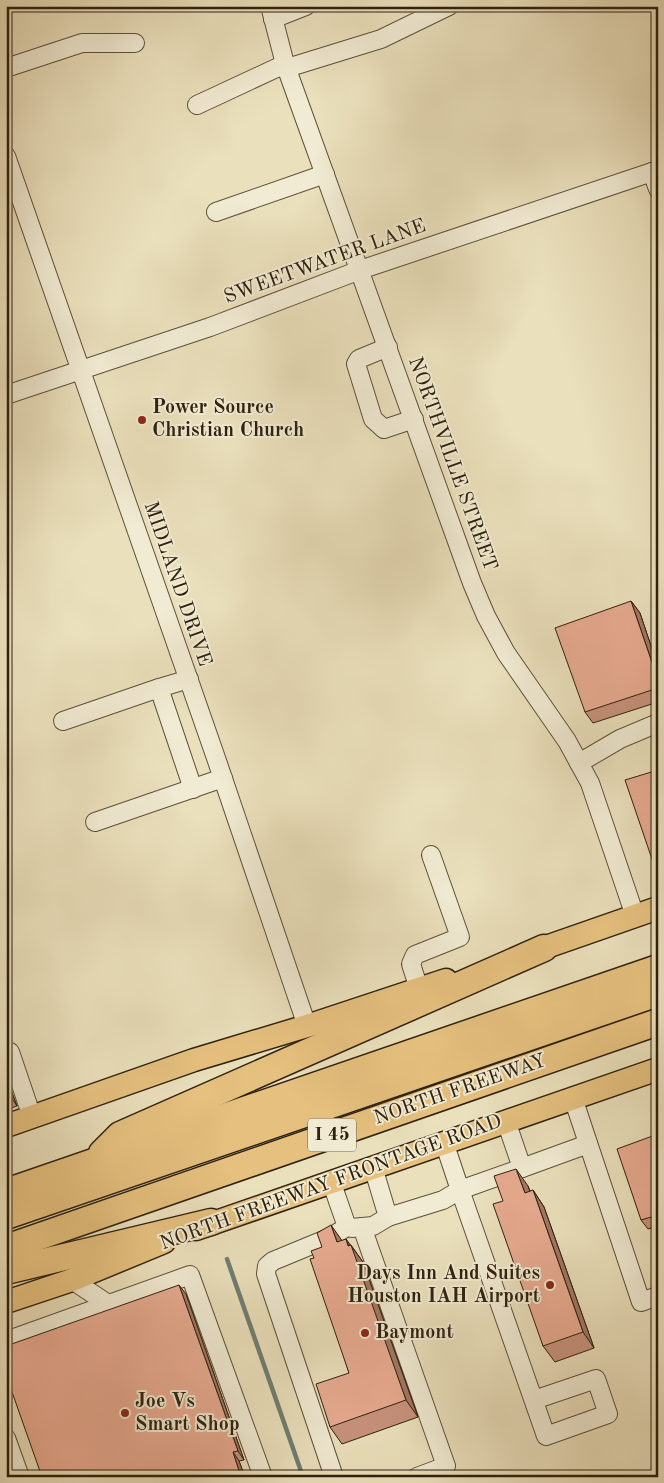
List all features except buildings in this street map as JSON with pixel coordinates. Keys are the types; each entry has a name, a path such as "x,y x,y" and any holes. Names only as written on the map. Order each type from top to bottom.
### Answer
{"highway":[{"path":"91,1163 120,1135 544,948"},
{"name":"I 45","path":"6,1192 658,968"},
{"name":"NORTH FREEWAY","path":"6,1216 658,993"},
{"name":"NORTH FREEWAY","path":"6,1248 658,1022"},
{"path":"6,1270 211,1222"}],"main road":[{"path":"6,1126 194,1060 420,989 658,908"},
{"name":"NORTH FREEWAY FRONTAGE ROAD","path":"6,1302 72,1280 211,1222 658,1069"}],"street":[{"path":"271,13 306,6"},
{"path":"197,105 286,66 382,39 449,6"},
{"name":"NORTHVILLE STREET","path":"271,13 286,66 486,616 506,653 567,741 590,783 634,916"},
{"path":"6,68 82,43 135,43"},
{"name":"MIDLAND DRIVE","path":"6,156 223,778 307,1026"},
{"path":"655,171 658,188"},
{"name":"SWEETWATER LANE","path":"6,395 210,327 360,270 655,171"},
{"path":"216,212 325,174"},
{"path":"388,348 359,360 356,364 373,419 384,429 414,419"},
{"path":"63,721 188,680"},
{"path":"159,688 193,789"},
{"path":"579,763 620,739 658,723"},
{"path":"95,822 223,778"},
{"path":"420,989 411,964 415,955 460,937 431,855"},
{"path":"10,1052 32,1116"},
{"path":"572,1098 642,1302 658,1296"},
{"path":"506,1121 522,1168"},
{"path":"444,1142 534,1400"},
{"path":"334,1477 266,1274 267,1266 273,1261 354,1227 372,1226 388,1217 443,1200 460,1190 588,1144"},
{"path":"373,1166 388,1217"},
{"path":"332,1181 346,1224 354,1227 446,1466 417,1477"},
{"path":"6,1341 190,1275 263,1477"},
{"path":"72,1280 108,1304"},
{"path":"7,1443 20,1477"}],"waterway":[{"path":"227,1259 303,1477"}],"place":[{"name":"Power Source Christian Church","path":"142,420"},
{"name":"Days Inn And Suites Houston IAH Airport","path":"550,1285"},
{"name":"Baymont","path":"365,1333"},
{"name":"Joe Vs Smart Shop","path":"125,1413"}]}
